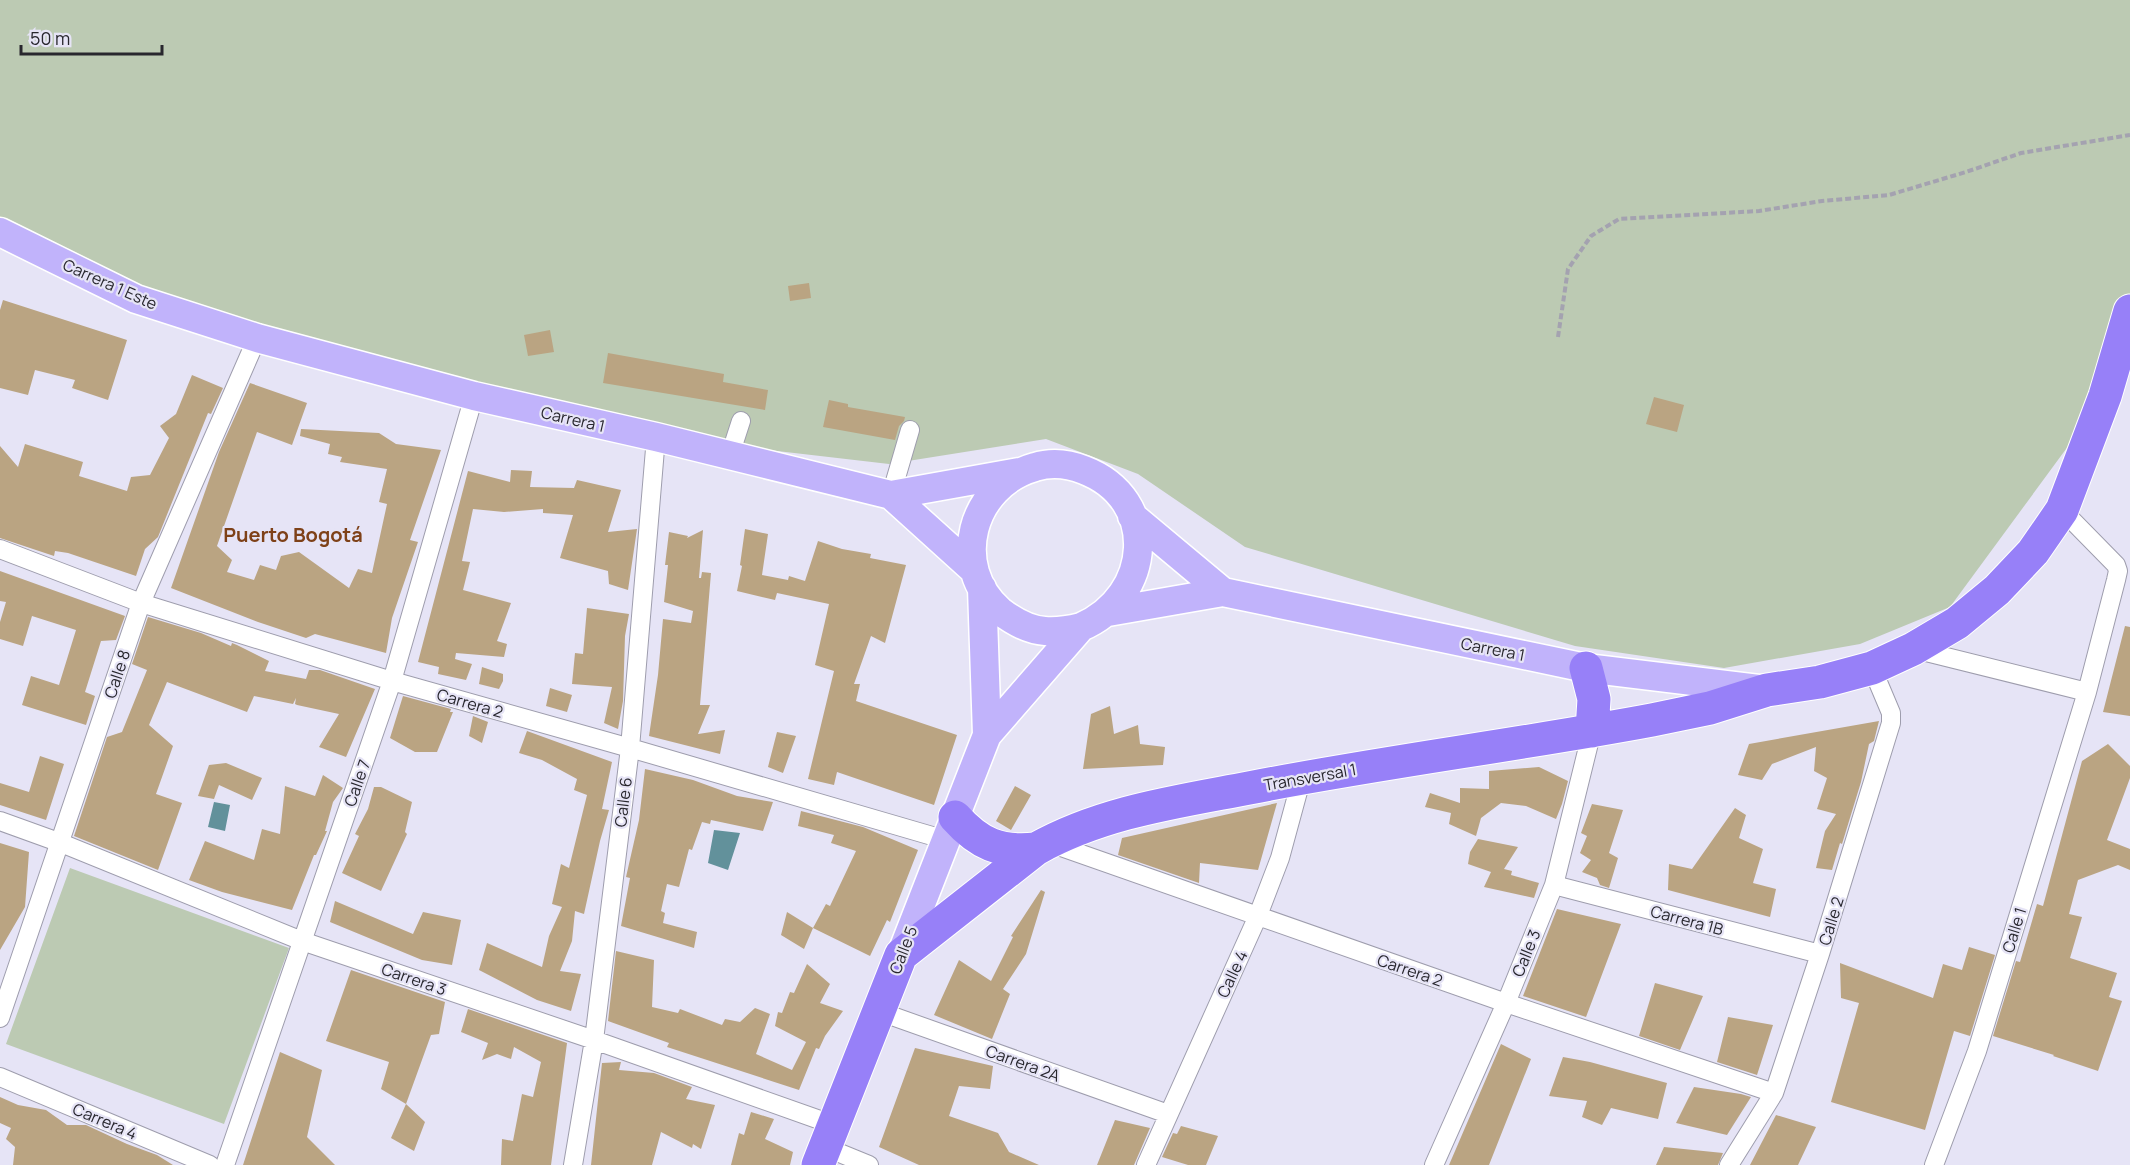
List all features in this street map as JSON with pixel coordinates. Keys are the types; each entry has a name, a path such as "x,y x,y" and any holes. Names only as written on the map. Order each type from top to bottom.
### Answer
{"highway":[{"name":"Transversal 1","path":"950,829 967,831 982,842 1018,851 1041,845 1091,823 1136,809 1302,777 1592,731 1710,708 1767,690 1820,682 1872,668 1914,649 1958,623 1997,590 2033,552 2062,510 2105,396 2130,311"},
{"path":"1586,668 1594,699 1592,731"},
{"name":"Transversal 1","path":"901,955 1041,845"},
{"name":"Calle 5","path":"826,1146 901,955"}],"main road":[{"name":"Carrera 1 Este","path":"1,237 136,299 257,338"},
{"name":"Carrera 1","path":"257,338 474,396 656,437 891,495 1019,472"},
{"path":"1056,464 1076,466 1110,484 1123,499 1132,516 1137,533 1138,550 1136,568 1129,585 1120,600 1108,612 1081,627 1062,631 1043,631 1024,626 1007,617 993,604 978,579 971,551 973,532 979,513 996,489 1019,472 1037,466 1056,464"},
{"name":"Carrera 1","path":"891,495 978,579"},
{"name":"Carrera 1","path":"1132,516 1223,592"},
{"name":"Calle 5","path":"978,579 987,735"},
{"name":"Carrera 1","path":"1108,612 1223,592 1586,668 1767,690"},
{"name":"Calle 5","path":"901,955 987,735 1081,627"}],"street":[{"name":"Calle 8","path":"0,1018 141,603 257,338"},
{"name":"Calle 7","path":"225,1165 392,681 474,396"},
{"path":"730,455 741,420"},
{"path":"891,495 910,430"},
{"name":"Calle 6","path":"573,1165 594,1040 630,748 656,437"},
{"name":"Calle 1","path":"1934,1165 1977,1052 2087,692 2118,571 2110,559 2062,510"},
{"name":"Carrera 2","path":"0,549 141,603 392,681 630,748 950,829"},
{"path":"1914,649 2087,692"},
{"name":"Calle 2","path":"1729,1165 1774,1093 1820,954 1891,723 1891,713 1872,668"},
{"name":"Calle 3","path":"1434,1165 1506,1003 1554,885 1592,731"},
{"name":"Calle 4","path":"1146,1165 1257,918 1280,858 1302,777"},
{"name":"Carrera 3","path":"0,821 61,843 302,941 594,1040 869,1165"},
{"name":"Carrera 2","path":"1041,845 1774,1093"},
{"name":"Carrera 1B","path":"1554,885 1820,954"},
{"name":"Carrera 2A","path":"879,1011 1168,1114"},
{"name":"Carrera 4","path":"0,1077 210,1165"}],"path":[{"path":"1557,337 1568,269 1591,236 1619,219 1759,211 1822,201 1889,195 2021,153 2130,135"}],"green space":[{"path":"0,0 2130,0 2130,311 2105,396 1950,607 1860,644 1724,668 1575,646 1245,547 1138,474 1046,439 889,464 656,437 257,338 0,232"},
{"path":"70,868 289,948 224,1124 6,1044"}],"water":[{"path":"214,802 230,805 225,831 208,827"},
{"path":"714,830 740,833 728,870 708,863"}],"building":[{"path":"809,283 811,298 790,301 788,286"},
{"path":"3,300 127,340 108,400 72,388 75,380 35,370 28,395 0,388 0,310"},
{"path":"550,330 554,352 528,356 524,335"},
{"path":"608,353 724,374 723,382 768,390 765,410 603,383"},
{"path":"192,375 223,388 211,414 208,413 158,537 145,549 136,576 68,553 55,551 54,556 0,538 0,446 18,467 25,444 83,462 79,476 127,491 131,477 150,475 169,438 160,426 176,414"},
{"path":"250,383 307,403 292,445 257,432 217,546 232,560 227,572 254,580 260,565 276,570 281,556 299,552 349,588 358,569 372,573 387,504 379,502 387,469 340,462 342,457 328,454 330,444 300,436 301,429 379,433 396,444 441,450 410,540 418,542 392,618 386,653 315,634 306,638 171,588 219,452"},
{"path":"1654,397 1684,405 1677,432 1646,424"},
{"path":"829,400 848,404 848,407 905,417 904,421 899,426 895,440 823,427"},
{"path":"511,470 532,471 530,487 574,488 577,480 621,490 608,532 637,529 628,590 609,584 608,571 560,558 573,515 543,513 543,509 504,512 473,509 462,561 470,562 463,590 511,603 497,641 507,644 504,657 456,653 455,659 472,664 466,680 438,674 439,667 418,662 468,471 510,482"},
{"path":"745,529 768,534 762,575 788,580 789,576 805,581 818,541 842,549 871,554 870,558 906,565 885,643 871,636 854,684 860,684 856,701 957,735 934,805 837,772 834,785 808,779 834,671 815,665 829,604 777,593 775,600 737,591"},
{"path":"703,530 699,578 702,572 711,573 700,705 710,705 698,734 725,730 720,754 649,736 663,619 691,623 693,611 664,602 669,532 688,536 687,538"},
{"path":"0,571 125,616 116,640 101,641 85,692 95,696 86,725 22,705 31,676 59,685 76,630 32,616 23,646 0,639 0,622 6,602 0,601"},
{"path":"587,608 629,614 625,636 623,701 618,729 604,723 612,687 572,684 575,653 583,654"},
{"path":"148,617 201,633 231,646 232,643 237,645 269,661 265,671 306,679 309,670 320,670 375,689 346,757 319,747 339,714 297,705 295,704 296,698 293,704 254,696 247,712 167,682 149,725 173,746 156,794 182,803 158,870 74,836 107,737 122,732 147,670 132,664"},
{"path":"2125,626 2130,627 2130,716 2103,712"},
{"path":"482,667 503,674 503,681 499,689 479,684"},
{"path":"550,688 572,695 567,712 546,706"},
{"path":"403,696 451,709 450,712 453,712 437,752 415,752 390,738"},
{"path":"1110,706 1114,734 1138,725 1140,744 1165,747 1163,765 1083,769 1091,714"},
{"path":"473,716 488,722 482,743 469,736"},
{"path":"1879,721 1874,741 1869,744 1861,782 1832,870 1816,868 1825,831 1836,814 1817,809 1827,778 1814,771 1816,747 1772,764 1762,780 1738,775 1749,744"},
{"path":"527,731 612,762 602,809 609,810 584,914 575,911 572,941 560,971 581,974 571,1011 537,1000 479,970 487,943 542,967 549,936 562,907 552,904 561,864 569,868 587,795 574,790 577,779 542,760 519,753"},
{"path":"777,732 796,736 783,773 768,767"},
{"path":"2108,744 2130,766 2130,778 2107,840 2130,849 2130,870 2118,865 2078,880 2069,914 2082,917 2070,958 2117,973 2109,997 2122,1001 2098,1071 1993,1036 2016,961 2020,962 2037,904 2043,906 2082,761"},
{"path":"40,756 64,764 46,820 0,805 0,783 29,792"},
{"path":"226,763 262,778 252,800 219,785 214,799 198,796 209,765"},
{"path":"1539,767 1568,781 1556,819 1526,806 1501,803 1481,818 1476,836 1449,824 1451,813 1425,807 1430,793 1460,803 1460,788 1489,789 1489,771"},
{"path":"645,769 693,780 737,796 773,802 763,831 711,820 710,824 702,822 692,850 689,849 679,887 667,884 661,911 665,913 663,923 697,932 694,948 621,926 630,878 626,877 639,820"},
{"path":"323,775 343,788 333,802 325,831 327,831 314,855 292,910 222,892 189,880 205,841 254,860 262,829 280,834 285,786 315,796"},
{"path":"1015,786 1031,795 1011,830 996,821"},
{"path":"374,787 381,787 412,802 405,832 407,834 381,891 342,873 359,836 355,834 368,809"},
{"path":"1277,803 1258,870 1200,863 1199,883 1118,855 1122,838"},
{"path":"1592,804 1623,810 1609,853 1618,858 1609,888 1600,885 1597,878 1582,872 1591,860 1580,853 1587,836 1581,833"},
{"path":"1735,808 1746,815 1739,838 1763,849 1753,883 1776,889 1770,917 1668,890 1669,864 1692,869"},
{"path":"801,811 863,827 918,850 890,922 887,920 870,956 813,928 826,904 830,906 856,851 831,843 834,835 798,826"},
{"path":"1478,839 1518,847 1504,869 1512,871 1511,875 1539,883 1534,898 1484,887 1491,872 1468,864 1470,852"},
{"path":"0,843 29,852 25,907 0,950"},
{"path":"1041,890 1045,892 1026,954 1003,989 1010,994 992,1039 934,1015 959,960 991,981 1013,937 1011,936"},
{"path":"335,901 413,934 423,912 461,920 452,965 422,960 330,922"},
{"path":"1557,909 1621,924 1586,1017 1523,996"},
{"path":"787,912 813,928 804,949 781,935"},
{"path":"1969,947 1995,955 1970,1036 1954,1031 1925,1130 1831,1102 1859,1003 1841,998 1840,963 1933,998 1943,964 1962,970"},
{"path":"616,951 654,960 652,1007 678,1013 680,1009 722,1025 725,1019 740,1022 755,1008 770,1014 756,1054 792,1070 806,1042 775,1026 778,1012 782,1013 790,992 794,993 807,964 830,984 820,1003 843,1011 825,1036 819,1049 816,1048 799,1090 667,1047 669,1043 608,1021"},
{"path":"351,970 445,1002 439,1034 431,1035 406,1104 381,1089 389,1062 326,1041"},
{"path":"1655,983 1703,996 1680,1050 1639,1036"},
{"path":"468,1009 567,1043 551,1165 501,1165 502,1139 513,1141 522,1094 533,1097 541,1062 514,1047 511,1059 497,1054 482,1060 488,1043 461,1032"},
{"path":"1728,1017 1773,1025 1757,1075 1717,1062"},
{"path":"1501,1044 1531,1059 1489,1165 1449,1165"},
{"path":"915,1048 993,1066 990,1089 959,1086 949,1116 998,1133 1009,1152 1039,1165 919,1165 879,1147"},
{"path":"280,1052 322,1070 307,1137 335,1165 243,1165"},
{"path":"1563,1057 1667,1083 1658,1119 1611,1108 1602,1125 1582,1117 1587,1101 1549,1096"},
{"path":"621,1062 619,1070 654,1073 692,1087 686,1099 715,1105 701,1149 693,1144 692,1148 661,1132 652,1165 591,1165 602,1063"},
{"path":"1694,1087 1751,1097 1727,1135 1676,1123"},
{"path":"0,1097 18,1105 46,1110 67,1125 86,1125 157,1155 173,1165 13,1165 15,1147 6,1139 11,1128 0,1123"},
{"path":"406,1104 425,1122 414,1151 391,1138"},
{"path":"751,1112 774,1119 765,1139 793,1152 790,1165 731,1165 739,1133 744,1135"},
{"path":"1776,1115 1816,1127 1798,1165 1750,1165"},
{"path":"1115,1120 1150,1128 1134,1165 1097,1165"},
{"path":"1181,1126 1218,1136 1206,1165 1188,1165 1162,1157 1173,1133 1177,1134"},
{"path":"1664,1147 1723,1153 1718,1165 1656,1165"}],"district":[{"name":"Puerto Bogotá","path":"293,534"}]}
